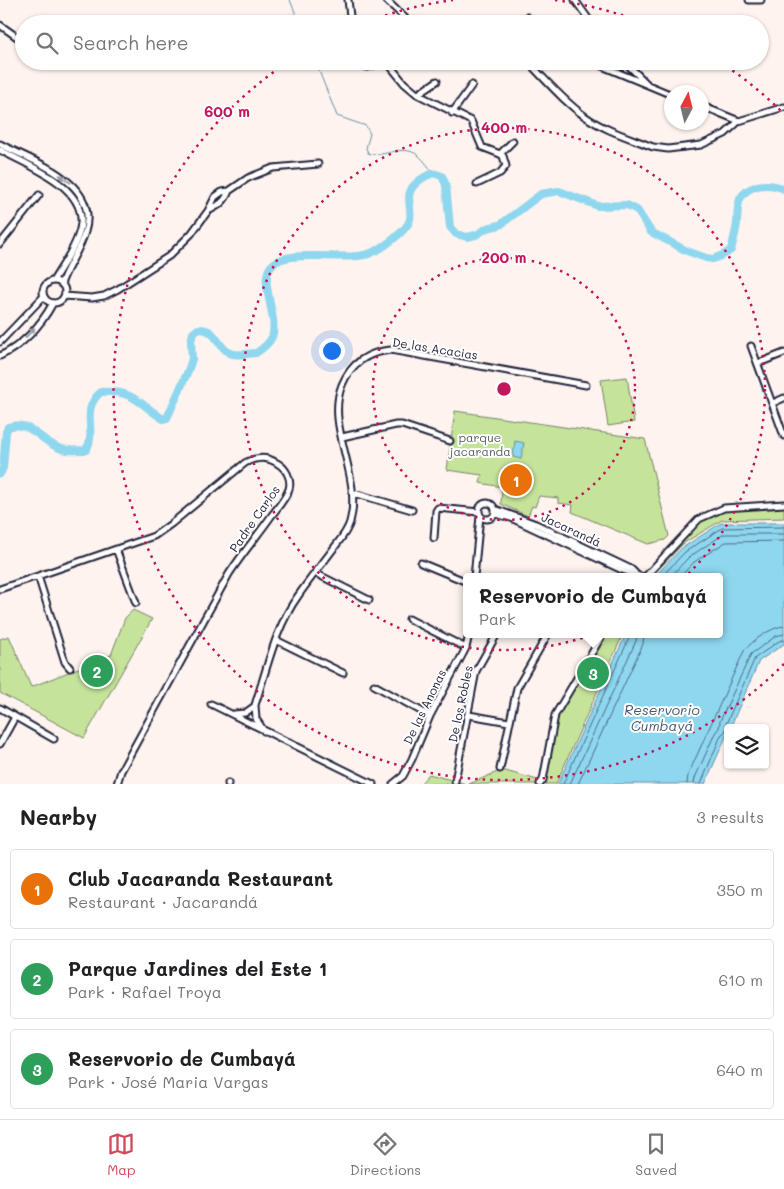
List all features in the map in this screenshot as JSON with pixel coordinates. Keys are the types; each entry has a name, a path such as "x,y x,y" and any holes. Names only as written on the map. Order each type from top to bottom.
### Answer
{"street":[{"path":"348,0 350,15"},
{"path":"386,0 402,15"},
{"path":"575,0 586,15"},
{"path":"749,0 761,0"},
{"path":"0,25 15,36"},
{"path":"393,70 404,83 418,94 471,121 482,147 503,156 504,170 477,184"},
{"path":"536,70 567,102 585,117 598,125 653,147 668,149 701,145 726,134 739,121 784,107"},
{"path":"611,70 664,91"},
{"path":"633,70 650,86"},
{"path":"418,94 436,81"},
{"path":"452,113 472,85"},
{"path":"709,109 739,121"},
{"path":"500,154 513,141"},
{"path":"0,144 63,176 75,186 81,196 86,208 86,229 61,284"},
{"path":"0,150 54,179 71,193 78,204 81,224 77,236 53,281 46,284 44,296 0,342"},
{"path":"64,296 92,298 104,296 118,289 169,256 191,234 208,211 214,197 222,192 229,191 248,178 273,168 318,164"},
{"path":"208,211 219,206 229,191"},
{"path":"0,244 39,195"},
{"path":"0,356 19,345 44,319 53,303 60,301 64,296 61,284 53,281"},
{"path":"44,296 53,303"},
{"path":"752,346 784,436"},
{"name":"De las Acacias","path":"255,705 284,620 297,597 348,528 354,493 337,404 342,384 352,366 364,357 378,351 391,350 586,385"},
{"path":"759,363 784,353"},
{"path":"773,403 784,398"},
{"path":"342,437 396,425 450,441"},
{"name":"Padre Carlos","path":"0,589 160,532 244,463 255,458 270,459 284,468 289,479 289,489 229,574 121,771 117,784"},
{"path":"354,493 412,510"},
{"path":"474,573 479,514 481,506 487,503 490,504 495,512 492,518 487,520 478,535"},
{"path":"648,573 699,519 724,508 784,504"},
{"path":"434,538 436,511 438,508 479,514 487,520"},
{"name":"Jacarandá","path":"495,512 536,524 580,548 631,569 635,573"},
{"path":"116,548 136,603"},
{"path":"421,563 463,581"},
{"path":"316,573 369,600"},
{"path":"38,576 65,662 70,668"},
{"path":"409,619 466,648"},
{"name":"De las Anonas","path":"393,784 403,776 430,716 466,648 468,638"},
{"name":"De los Robles","path":"455,781 469,716 476,670 495,638"},
{"path":"500,769 517,688 546,638"},
{"path":"540,784 543,780 555,715 599,640 596,638"},
{"path":"276,640 343,673"},
{"path":"374,685 430,716"},
{"path":"211,704 372,784"},
{"path":"233,714 245,713 255,705"},
{"path":"255,705 256,718 264,731"},
{"path":"0,708 54,739"},
{"path":"469,716 509,722"},
{"path":"0,744 15,717"}],"green space":[{"path":"627,377 634,422 608,426 601,380"},
{"name":"parque jacaranda","path":"455,411 645,439 669,536 665,540 648,544 572,512 573,505 558,503 558,498 539,496 535,507 532,506 528,516 501,504 502,487 480,483 482,475 447,470"},
{"path":"784,507 784,518 722,520 684,543 655,573 648,573 702,519 726,509"},
{"path":"133,610 152,619 84,738 0,693 0,639 9,636 31,687 111,655 125,618"},
{"path":"600,638 621,638 556,784 544,784 557,715"},
{"path":"502,770 541,781 537,784 469,784"},
{"path":"429,774 466,784 420,784"}],"water":[{"path":"515,441 524,443 521,459 513,457"},
{"name":"Reservorio Cumbayá","path":"721,523 784,523 784,644 759,661 732,724 724,724 724,741 705,784 558,784 624,638 723,638 723,573 658,573 682,548"}],"waterway":[{"path":"290,0 295,15"},
{"path":"319,70 337,116 366,126 370,134 366,148 368,153 380,154 405,150 412,152 418,155 436,176"},
{"path":"0,474 3,468 8,427 23,426 62,449 86,450 90,435 91,406 101,392 128,395 163,419 167,418 192,359 191,341 193,333 198,329 209,331 224,349 231,353 238,355 256,353 272,337 273,320 267,290 268,273 271,266 279,260 290,257 347,257 360,256 376,251 394,239 405,228 410,219 410,192 420,180 433,173 442,176 446,185 450,227 456,234 467,237 476,235 487,228 500,225 541,194 559,191 598,206 627,205 637,210 651,232 687,251 713,259 731,250 737,226 738,205 745,192 764,185 784,189"}],"place":[{"name":"Club Jacaranda Restaurant","path":"516,480"},
{"name":"Parque Jardines del Este 1","path":"97,671"},
{"name":"Reservorio de Cumbayá","path":"593,673"}]}
